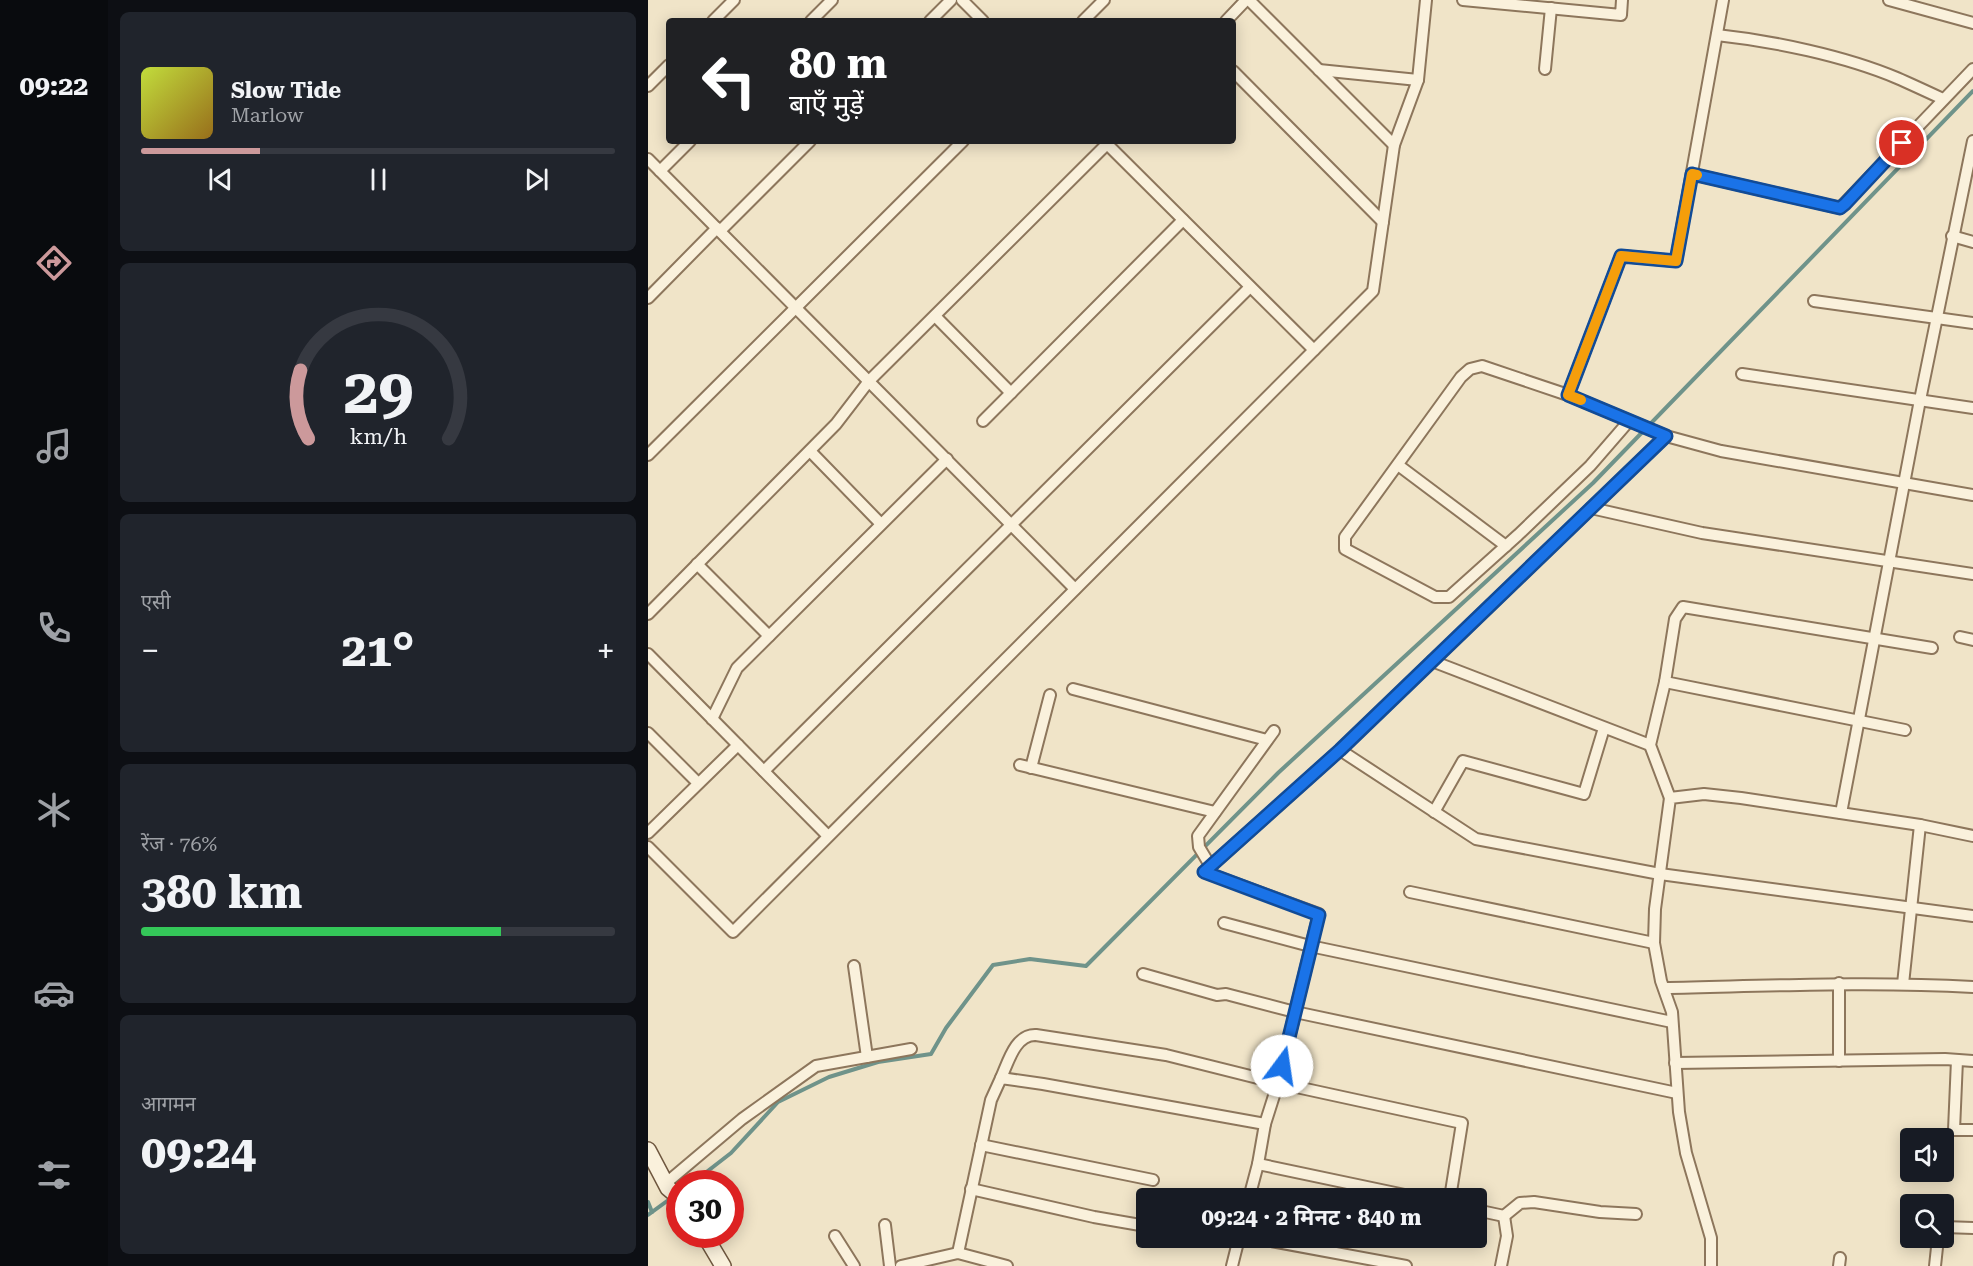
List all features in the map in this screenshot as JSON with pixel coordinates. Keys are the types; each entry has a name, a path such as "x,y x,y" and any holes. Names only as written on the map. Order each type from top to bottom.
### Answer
{"street":[{"path":"716,18 734,0"},
{"path":"814,18 832,0"},
{"path":"933,18 951,0"},
{"path":"962,0 980,18"},
{"path":"1086,18 1104,0"},
{"path":"1229,18 1248,0 1394,145"},
{"path":"648,847 733,932 1373,291 1394,145 1418,80 1426,0"},
{"path":"1463,0 1621,15 1622,0"},
{"path":"1568,395 1621,256 1676,261 1723,0"},
{"path":"1889,0 1973,23"},
{"path":"1545,69 1551,8"},
{"path":"1717,35 1762,40 1843,60 1895,77 1943,99"},
{"path":"648,86 666,68"},
{"path":"1692,174 1840,208 1973,69"},
{"path":"1319,70 1418,80"},
{"path":"1236,74 1383,222"},
{"path":"1841,813 1952,236 1973,141"},
{"path":"660,171 687,144"},
{"path":"649,295 807,144"},
{"path":"648,455 960,144"},
{"path":"648,614 836,424 869,381 1105,144"},
{"path":"1109,144 1314,350"},
{"path":"648,159 1075,589"},
{"path":"983,421 1183,220"},
{"path":"1952,236 1973,243"},
{"path":"764,771 1250,287"},
{"path":"1814,301 1973,323"},
{"path":"935,316 1011,393"},
{"path":"1634,423 1506,546 1449,597 1435,597 1346,549 1345,537 1461,377 1470,369 1482,366 1568,395 1666,436 1721,451 1973,495"},
{"path":"1742,374 1973,408"},
{"path":"1252,1188 1265,1124 1278,1083 1319,915 1204,872 1340,750 1666,436"},
{"path":"810,451 882,524"},
{"path":"712,719 737,668 946,459"},
{"path":"1398,465 1506,546"},
{"path":"1591,508 1702,533 1973,574"},
{"path":"697,564 769,636"},
{"path":"1711,1266 1712,1238 1686,1153 1677,1093 1672,1012 1654,943 1655,909 1670,798 1650,745 1665,682 1675,619 1683,607 1932,648"},
{"path":"1960,638 1973,640"},
{"path":"648,654 828,836"},
{"path":"1432,661 1650,745"},
{"path":"1665,682 1905,730"},
{"path":"1073,688 1270,736 1198,836 1199,846 1210,867"},
{"path":"1050,696 1026,767 1215,812"},
{"path":"1434,812 1463,761 1584,794 1604,728"},
{"path":"648,733 698,783"},
{"path":"648,833 738,745"},
{"path":"1340,750 1476,839 1660,874 1973,916"},
{"path":"1670,798 1704,794 1920,825 1973,836"},
{"path":"1903,984 1920,825"},
{"path":"1410,892 1654,943"},
{"path":"1224,924 1310,946 1672,1022"},
{"path":"854,966 867,1057"},
{"path":"1143,974 1217,995 1226,994 1295,1012 1677,1093"},
{"path":"1664,988 1839,984 1973,987"},
{"path":"1839,984 1839,1061"},
{"path":"958,1253 991,1100 1016,1046 1023,1037 1028,1035 1166,1055 1278,1083 1462,1123 1452,1188"},
{"path":"691,1170 742,1119 816,1066 911,1048"},
{"path":"1957,1060 1954,1130 1973,1130"},
{"path":"1675,1063 1973,1061"},
{"path":"1001,1078 1265,1124"},
{"path":"981,1145 1153,1180"},
{"path":"649,1155 666,1182"},
{"path":"1258,1164 1372,1188"},
{"path":"971,1189 1136,1224"},
{"path":"1504,1216 1520,1203 1534,1202 1600,1212 1636,1214"},
{"path":"1487,1212 1504,1216"},
{"path":"1501,1266 1506,1236 1504,1216"},
{"path":"885,1225 890,1266"},
{"path":"1954,1227 1973,1228"},
{"path":"836,1236 854,1266"},
{"path":"710,1248 717,1264"},
{"path":"1232,1266 1236,1248"},
{"path":"1309,1248 1406,1266"},
{"path":"1935,1266 1937,1248"},
{"path":"901,1266 958,1253 1008,1266"}],"waterway":[{"path":"709,1170 731,1153 778,1102 829,1077 878,1062 931,1054 946,1028 993,965 1030,959 1086,966 1278,773 1593,483 1973,91"},
{"path":"648,1202 652,1212"},
{"path":"648,1215 666,1202"}],"slow traffic":[{"path":"1581,400 1568,395 1621,256 1676,261 1692,174 1697,175"}],"route":[{"path":"1282,1066 1319,915 1204,872 1340,750 1666,436 1568,395 1621,256 1676,261 1692,174 1840,208 1902,143"}]}
